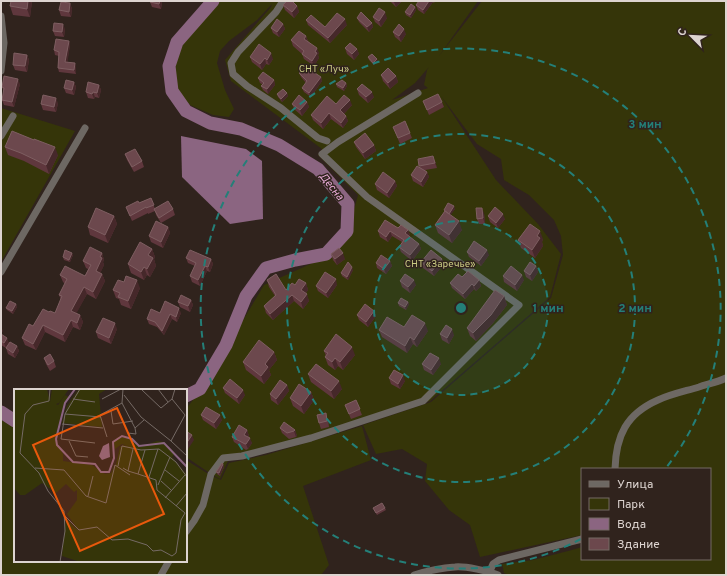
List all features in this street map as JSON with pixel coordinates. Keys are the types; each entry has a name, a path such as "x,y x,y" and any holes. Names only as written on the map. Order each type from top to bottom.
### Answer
{"street":[{"path":"283,1 276,12 238,52 231,63 234,74 247,86 281,108 318,138 327,141"},
{"path":"1,16 4,43 1,71"},
{"path":"187,531 203,505 211,474 223,458 242,456 312,438 423,401 519,305 367,197 322,154 338,142 418,93"},
{"path":"1,136 13,116"},
{"path":"1,272 84,128"},
{"path":"615,468 617,446 622,432 631,418 643,408 658,400 726,378"},
{"path":"490,572 493,564 499,560 581,539"},
{"path":"162,575 168,562"},
{"path":"414,575 456,566 490,572 498,575"}],"green space":[{"path":"218,1 478,1 439,56 482,1 726,1 726,575 509,575 504,573 502,564 533,560 581,547 581,560 711,560 711,468 581,468 581,535 480,557 470,525 449,510 425,481 427,464 402,449 376,454 363,425 431,402 551,298 563,255 561,236 554,220 529,195 504,180 501,159 477,144 441,96 496,180 538,224 561,254 550,297 430,401 293,444 228,461 220,479 187,458 187,408 203,387 264,285 328,256 348,232 358,195 318,155 322,149 231,81 225,60 272,4 257,20 229,41 220,51 217,63 225,90 234,109 229,117 213,115 190,105 176,91 172,66 179,42 191,22 198,15 204,18 209,15","holes":["429,67 424,85 428,88 392,100 415,83"]},
{"path":"1,108 75,131 1,262"},
{"path":"1,419 14,427 14,562 187,562 187,461 221,480 229,463 266,455 362,426 371,460 303,486 329,565 321,575 1,575"}],"water":[{"path":"181,136 246,149 262,161 263,219 230,224 182,177"}],"building":[{"path":"11,1 28,1 27,9 10,6"},
{"path":"150,1 160,1 159,4"},
{"path":"287,1 292,1 297,6 292,12 283,5"},
{"path":"419,1 429,1 423,10 416,5"},
{"path":"61,2 70,3 69,12 59,10"},
{"path":"411,4 415,7 410,15 405,12"},
{"path":"379,8 385,12 379,21 373,17"},
{"path":"361,12 372,23 367,27 357,18"},
{"path":"337,13 345,19 328,38 306,20 311,15 325,27"},
{"path":"277,19 283,24 277,32 271,28"},
{"path":"54,23 63,24 62,32 53,31"},
{"path":"399,24 404,29 399,36 393,32"},
{"path":"299,31 306,36 304,39 317,48 315,52 317,53 312,61 302,54 304,51 291,40"},
{"path":"56,39 69,41 65,62 75,63 74,70 58,68 59,52 54,50"},
{"path":"350,43 357,49 352,54 345,48"},
{"path":"259,44 271,53 267,60 265,58 260,64 250,57"},
{"path":"14,53 27,55 25,66 13,65"},
{"path":"372,54 377,59 373,63 368,57"},
{"path":"306,67 321,77 309,93 302,88 307,81 299,73"},
{"path":"388,68 396,76 388,83 381,75"},
{"path":"263,72 274,80 267,89 261,86 264,83 258,78"},
{"path":"4,76 18,79 12,102 2,100"},
{"path":"66,80 74,82 72,90 64,88"},
{"path":"342,80 346,83 343,88 336,84"},
{"path":"88,82 99,85 97,93 93,92 92,94 86,92"},
{"path":"362,84 372,92 366,97 357,89"},
{"path":"283,89 287,93 281,99 277,94"},
{"path":"438,94 442,102 427,110 423,101"},
{"path":"43,95 56,98 54,107 41,104"},
{"path":"299,95 307,102 300,110 292,104"},
{"path":"344,95 350,100 340,110 346,116 341,123 329,113 321,123 311,115 327,96 336,104"},
{"path":"405,121 410,133 398,138 393,127"},
{"path":"12,131 55,147 46,165 5,147"},
{"path":"365,133 374,145 363,153 354,142"},
{"path":"135,149 142,161 132,167 125,154"},
{"path":"433,156 435,163 419,166 418,159"},
{"path":"417,166 427,172 421,182 411,175"},
{"path":"383,172 395,181 387,193 375,184"},
{"path":"151,198 154,205 146,207 130,216 126,207 138,201 139,203"},
{"path":"168,201 173,209 159,218 154,209"},
{"path":"448,203 454,206 449,214 444,210"},
{"path":"495,207 503,214 496,223 488,216"},
{"path":"96,208 114,216 105,235 88,227"},
{"path":"476,208 482,208 483,218 477,219"},
{"path":"445,211 459,221 449,235 435,225"},
{"path":"385,220 398,228 401,225 408,230 405,233 419,244 410,255 399,247 404,240 390,231 386,237 378,231"},
{"path":"156,221 168,227 161,242 149,236"},
{"path":"530,224 540,231 537,236 540,238 532,250 518,240"},
{"path":"474,241 487,250 479,261 467,252"},
{"path":"140,242 152,249 148,255 153,258 147,269 144,267 141,272 128,264"},
{"path":"90,247 102,253 100,257 102,258 96,271 102,274 93,292 84,287 71,311 80,315 77,323 71,320 63,335 43,325 33,344 22,338 29,324 33,326 43,309 55,313 62,296 59,295 67,279 60,275 65,266 85,276 91,265 83,261"},
{"path":"339,248 343,253 335,259 331,254"},
{"path":"65,250 72,253 69,260 63,257"},
{"path":"190,250 211,259 208,267 205,266 198,280 190,276 196,263 186,258"},
{"path":"431,250 442,259 432,271 421,262"},
{"path":"381,255 390,261 384,269 376,263"},
{"path":"348,262 352,267 347,277 341,273"},
{"path":"530,262 536,266 530,275 524,271"},
{"path":"511,266 522,275 515,285 503,276"},
{"path":"468,271 479,280 474,286 472,284 463,294 450,283 458,274 462,277"},
{"path":"325,272 336,279 326,293 316,286"},
{"path":"276,274 286,290 292,283 295,285 299,279 306,283 301,290 307,294 301,302 292,295 270,314 264,306 276,295 267,280"},
{"path":"405,274 414,280 408,287 400,281"},
{"path":"126,276 137,280 128,301 118,297 120,293 113,290 118,280 124,282"},
{"path":"495,290 504,296 491,315 473,333 467,328"},
{"path":"181,295 191,300 188,306 178,302"},
{"path":"401,298 408,302 405,307 398,303"},
{"path":"10,301 16,304 12,311 6,308"},
{"path":"165,301 179,308 176,317 170,314 162,331 155,322 147,319 151,309 160,313"},
{"path":"365,304 374,311 366,322 357,315"},
{"path":"412,315 425,323 414,340 410,337 405,346 379,330 387,317 404,327"},
{"path":"103,318 115,323 109,338 96,332"},
{"path":"446,325 452,329 447,338 440,334"},
{"path":"1,334 7,338 4,343 1,341"},
{"path":"336,334 352,347 340,362 335,358 332,362 325,357 328,353 324,351"},
{"path":"259,340 274,352 265,364 268,367 261,376 243,362"},
{"path":"10,342 17,346 13,353 6,348"},
{"path":"430,353 439,358 431,370 422,364"},
{"path":"50,354 54,361 48,365 44,358"},
{"path":"316,364 339,381 331,391 308,374"},
{"path":"394,370 403,375 398,384 389,378"},
{"path":"230,379 243,390 237,398 223,388"},
{"path":"280,380 287,385 276,399 270,394"},
{"path":"299,384 311,392 301,406 290,398"},
{"path":"356,400 360,409 349,414 345,405"},
{"path":"206,407 220,415 214,423 201,415"},
{"path":"326,413 327,421 319,423 317,415"},
{"path":"284,422 295,430 287,433 280,428"},
{"path":"239,425 247,430 244,435 250,438 246,444 232,437"},
{"path":"187,432 192,435 187,442"},
{"path":"222,463 223,464 219,473 216,472"},
{"path":"382,503 385,508 376,513 373,508"}],"waterway":[{"name":"Десна","path":"187,396 200,389 226,345 246,296 266,268 295,260 326,254 347,231 348,204 318,169 279,145 241,129 210,123 186,111 172,91 169,66 177,42 213,1"},
{"name":"Десна","path":"1,412 14,420"}],"park label":[{"name":"СНТ «Луч»","path":"324,68"},
{"name":"СНТ «Заречье»","path":"440,263"}]}
